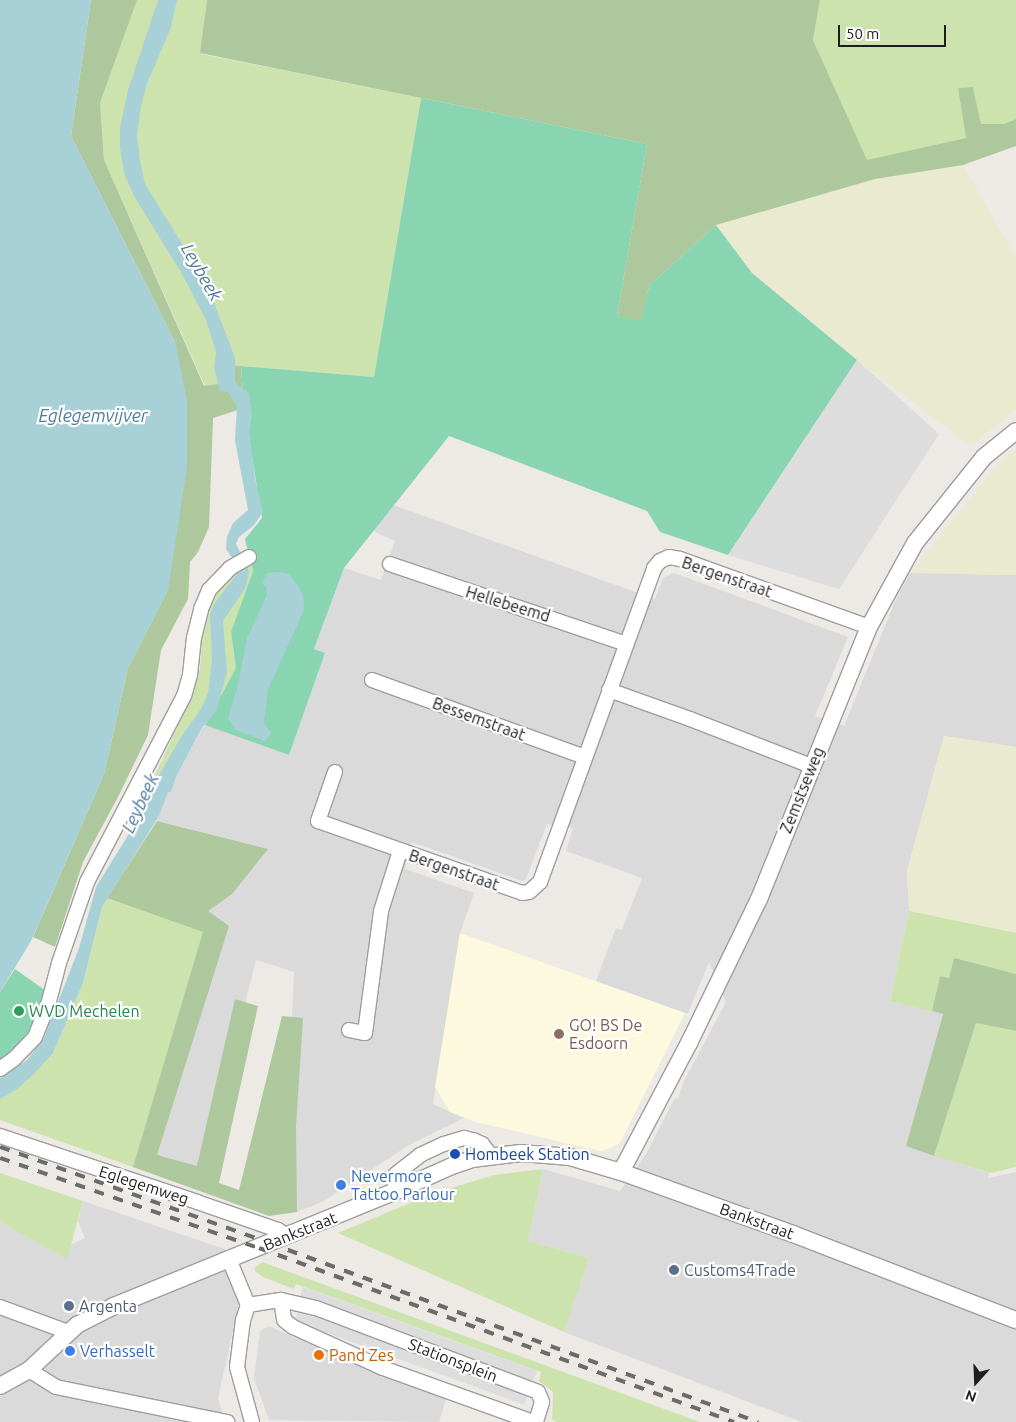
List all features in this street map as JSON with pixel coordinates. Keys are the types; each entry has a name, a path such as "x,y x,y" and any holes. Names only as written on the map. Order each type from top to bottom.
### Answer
{"street":[{"name":"Zemstseweg","path":"621,1172 689,1043 759,899 811,766 869,627 915,543 984,457 1016,431"},
{"path":"0,1069 14,1059 34,1037 48,1005 59,963 87,882 184,696 190,675 194,638 201,609 209,590 216,579 249,557"},
{"name":"Bergenstraat","path":"336,772 318,821 522,893 529,892 540,882 654,568 660,561 669,557 680,559 869,627"},
{"name":"Hellebeemd","path":"390,564 626,644"},
{"name":"Bessemstraat","path":"372,680 585,757"},
{"path":"610,690 811,766"},
{"name":"Bergenstraat","path":"349,1030 366,1033 382,911 400,851"},
{"name":"Eglegemweg","path":"0,1136 278,1230 287,1236"},
{"path":"398,1190 394,1181 396,1174 420,1155 444,1144 464,1138 473,1140 482,1144 491,1156"},
{"name":"Bankstraat","path":"0,1386 29,1370 68,1332 114,1306 287,1236 452,1166 472,1159 522,1153 570,1157 621,1172 802,1238 1016,1320"},
{"path":"230,1259 248,1304 243,1320 237,1367 252,1422"},
{"name":"Stationsplein","path":"248,1304 281,1300 316,1308 538,1392 542,1402 534,1422 383,1368 293,1327 284,1320 281,1300"},
{"path":"0,1307 68,1332"},
{"path":"29,1370 56,1387 227,1422"}],"shaded area":[{"path":"857,360 939,434 839,589 728,555"},
{"path":"385,502 655,599 663,578 674,573 848,637 815,716 844,726 896,599 910,573 1016,575 1016,747 944,736 907,871 909,911 890,1001 943,1013 906,1146 989,1173 988,1178 1016,1172 1016,1422 802,1422 564,1332 589,1258 528,1241 543,1169 620,1191 646,1154 675,1098 678,1098 684,1081 726,1002 709,962 688,1013 596,981 616,928 622,930 642,878 566,851 573,828 547,824 526,879 522,881 412,842 405,869 474,893 460,933 433,1104 464,1118 409,1145 324,1201 297,1212 283,1209 294,972 256,960 198,1189 133,1167 213,916 167,900 191,829 157,821 168,791 171,792 176,777 205,725 289,755 325,653 314,649 344,568 381,580 395,541 377,533 366,523"},
{"name":"GO! BS De Esdoorn","path":"460,933 685,1013 620,1143 600,1151 476,1122 450,1112 435,1087"},
{"path":"83,1201 225,1249 227,1269 239,1303 218,1398 225,1422 0,1422 0,1222 66,1258 70,1245 85,1238 78,1221"},
{"path":"303,1287 537,1371 532,1382 300,1296"},
{"path":"299,1310 528,1393 524,1405 295,1321"},
{"path":"269,1326 377,1374 446,1399 439,1422 269,1420 254,1378 260,1331"}],"green space":[{"path":"91,0 137,0 100,103 104,160 204,386 223,383 218,364 241,366 244,408 213,418 209,527 198,552 190,562 188,599 161,650 148,735 119,795 83,862 55,947 33,937 104,774 128,668 168,590 175,342 71,136"},
{"path":"137,0 207,0 201,54 421,98 374,377 219,364 223,383 205,386 104,160 100,103"},
{"path":"207,0 820,0 813,40 867,160 966,138 958,88 973,87 981,124 1004,124 1016,119 1016,146 963,165 875,179 716,225 649,286 641,322 617,316 647,144 200,53"},
{"path":"820,0 1016,0 1016,119 1004,124 981,124 973,87 958,88 966,138 867,161 813,40"},
{"path":"421,98 647,144 617,316 641,321 649,286 716,225 752,273 857,360 728,555 660,532 647,511 449,436 344,568 314,649 325,653 289,755 205,725 236,668 231,632 253,571 245,539 262,518 244,408 241,366 374,377"},
{"path":"963,165 1016,258 1016,409 971,446 857,360 752,273 716,225 875,179"},
{"path":"1016,449 1016,575 910,573 998,464"},
{"path":"251,562 253,571 231,632 236,668 205,725 193,721 155,782 150,786 193,693 200,668 203,628 214,596 225,577"},
{"path":"944,736 1016,747 1016,933 909,911 907,871"},
{"path":"157,821 268,849 232,894 208,911 229,926 157,1155 197,1166 235,999 258,1006 219,1183 239,1190 282,1016 303,1018 296,1126 297,1212 269,1216 133,1167 203,932 107,898"},
{"path":"107,898 204,932 133,1167 0,1120 0,1099 53,1053 83,983 102,907"},
{"path":"909,911 1016,933 1016,974 954,959 949,978 940,976 932,1011 890,1001"},
{"path":"954,958 1016,974 1016,1031 976,1023 934,1156 906,1146 943,1014 932,1011 940,976 949,978"},
{"name":"WVD Mechelen","path":"15,969 46,991 38,1016 26,1038 15,1050 0,1061 0,992"},
{"path":"976,1023 1016,1031 1016,1167 991,1173 934,1156"},
{"path":"543,1169 528,1241 589,1258 564,1332 338,1233 434,1193 494,1175"},
{"path":"0,1173 83,1201 67,1259 0,1222"},
{"path":"262,1262 700,1422 557,1422 552,1420 553,1392 539,1381 541,1372 296,1284 294,1289 263,1277 255,1271 255,1268"}],"water":[{"name":"Eglegemvijver","path":"0,0 91,0 71,136 175,342 187,400 187,468 168,590 128,668 104,774 31,941 0,992"},
{"path":"158,0 177,0 171,27 147,84 141,106 137,136 140,161 145,184 207,284 235,358 235,382 249,394 252,415 249,431 255,478 263,512 254,525 239,537 236,544 249,571 246,587 223,621 227,673 216,711 201,729 176,777 171,792 168,792 159,816 102,907 83,983 53,1053 17,1089 0,1099 0,1078 27,1060 44,1038 79,948 96,887 135,824 154,784 181,737 201,709 208,693 212,661 210,615 214,604 237,574 233,559 226,549 227,537 233,523 248,510 235,440 237,406 228,392 220,391 214,368 216,352 206,320 182,274 134,196 124,173 120,148 120,127 128,90"},
{"path":"267,573 289,574 298,585 303,595 304,610 268,689 264,723 271,733 265,741 235,730 228,718 237,689 247,638 267,595 266,587 262,583"}],"railway":[{"path":"0,1147 758,1422"},
{"path":"0,1158 259,1248 734,1422"}],"place":[{"name":"WVD Mechelen","path":"19,1011"},
{"name":"GO! BS De Esdoorn","path":"559,1034"},
{"name":"Hombeek Station","path":"455,1154"},
{"name":"Nevermore Tattoo Parlour","path":"341,1185"},
{"name":"Customs4Trade","path":"674,1270"},
{"name":"Argenta","path":"69,1306"},
{"name":"Verhasselt","path":"70,1351"},
{"name":"Pand Zes","path":"319,1355"}],"water label":[{"name":"Leybeek","path":"202,272"},
{"name":"Leybeek","path":"140,803"}]}
